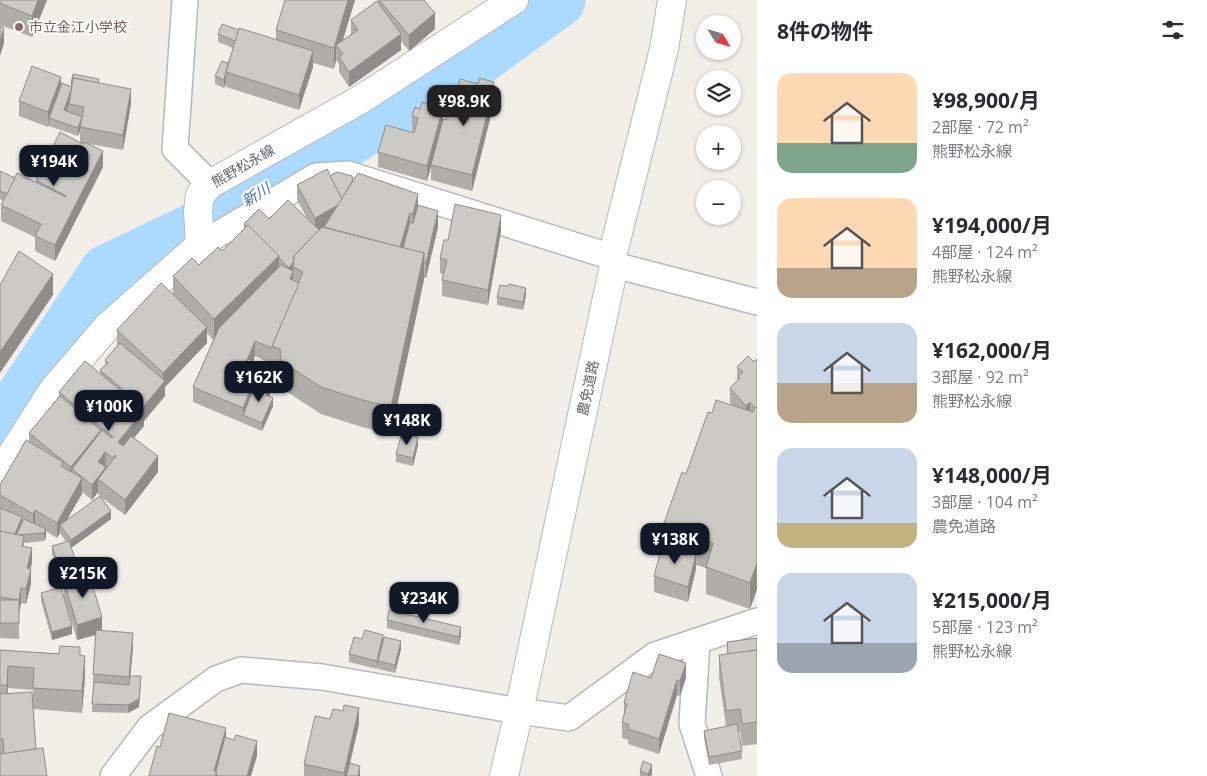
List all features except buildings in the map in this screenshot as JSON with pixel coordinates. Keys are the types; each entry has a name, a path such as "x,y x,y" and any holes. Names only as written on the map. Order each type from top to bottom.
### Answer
{"street":[{"path":"185,0 175,149 210,184"},
{"name":"熊野松永線","path":"0,473 53,390 107,327 199,230 200,195 210,184 363,98 514,0"},
{"name":"農免道路","path":"504,776 613,261 664,50 672,0"},
{"path":"199,230 316,176 348,174 613,261 757,302"},
{"path":"114,776 150,727 216,679 241,670 322,677 568,718 655,655 757,621"},
{"path":"697,641 692,724 709,776"}],"waterway":[{"name":"新川","path":"0,432 107,272 216,220 467,66 558,0"}],"place":[{"name":"市立金江小学校","path":"19,27"}]}
